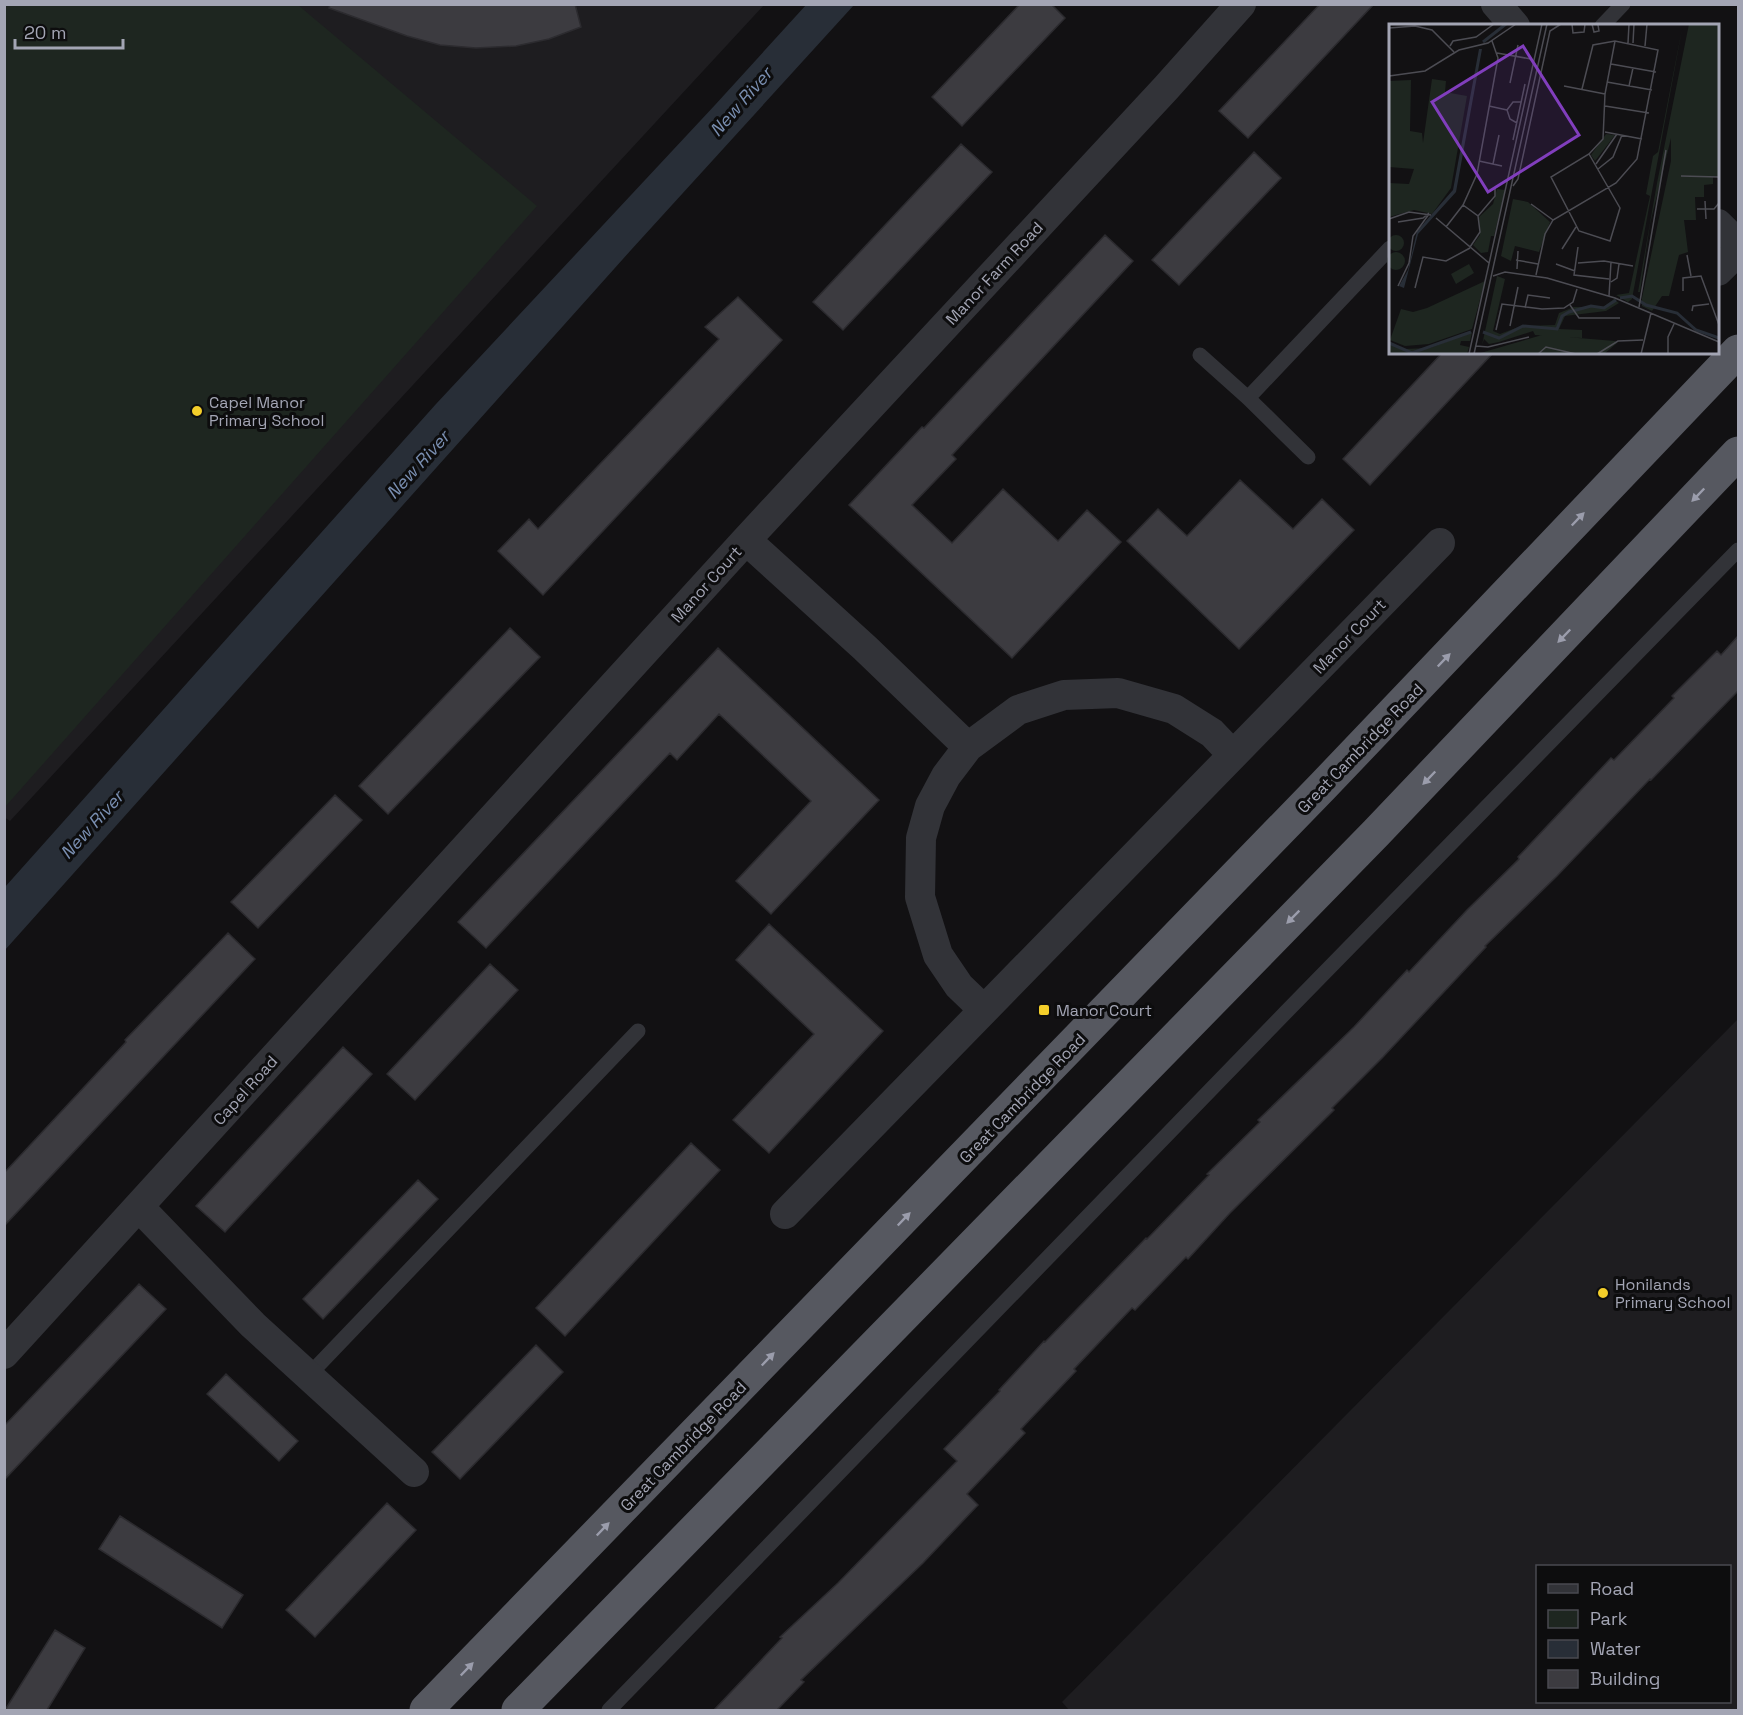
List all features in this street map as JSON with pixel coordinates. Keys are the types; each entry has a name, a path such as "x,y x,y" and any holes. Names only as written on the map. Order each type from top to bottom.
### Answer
{"highway":[{"name":"Great Cambridge Road","path":"426,1710 1258,854 1738,351"},
{"path":"518,1710 1376,833 1738,453"}],"street":[{"name":"Manor Farm Road","path":"746,540 1166,88 1241,4"},
{"path":"1496,4 1513,24"},
{"path":"1719,225 1738,244"},
{"path":"1719,270 1738,251"},
{"name":"Manor Court","path":"485,826 746,540 865,648 968,747"},
{"name":"Manor Court","path":"785,1214 1440,543"},
{"path":"984,1010 960,986 938,955 920,897 921,838 930,806 946,776 968,747 1018,710 1064,695 1118,693 1174,709 1212,733 1233,755"},
{"name":"Capel Road","path":"4,1354 485,826"},
{"path":"139,1207 253,1324 414,1472"}],"lane":[{"path":"1604,24 1623,4"},
{"path":"1248,398 1389,249"},
{"path":"1200,355 1308,457"},
{"path":"609,1710 1738,550"},
{"path":"308,1376 638,1031"}],"shaded area":[{"name":"Capel Manor Primary School","path":"4,5 764,5 10,821 4,817"},
{"name":"Honilands Primary School","path":"1738,1019 1738,1710 1069,1710 1062,1702"}],"green space":[{"name":"Capel Manor Primary School","path":"5,4 298,5 537,206 5,807"}],"water":[{"name":"New River","path":"806,5 854,5 631,250 5,950 5,887 436,404"}],"building":[{"path":"330,4 575,4 581,27 549,39 516,46 476,48 440,45 407,36 329,8"},
{"path":"1020,4 1051,4 1065,18 962,126 932,97"},
{"path":"1320,4 1374,4 1248,138 1219,111"},
{"path":"961,144 992,172 843,330 813,302"},
{"path":"1254,152 1281,178 1179,285 1152,260"},
{"path":"1105,235 1133,261 952,455 956,459 912,505 952,543 1003,489 1058,541 1087,510 1121,542 1012,658 849,505"},
{"path":"738,297 782,340 543,595 498,551 529,519 538,529 719,339 705,327"},
{"path":"1441,354 1492,354 1370,485 1343,459"},
{"path":"1240,480 1293,529 1322,499 1354,530 1239,649 1127,541 1158,509 1187,536"},
{"path":"510,628 540,657 388,814 359,786"},
{"path":"1738,636 1738,691 1557,876 1485,946 1383,1057 1332,1108 1334,1110 1230,1213 1188,1259 1186,1257 1135,1310 1132,1308 1074,1369 1076,1371 1021,1429 1025,1433 967,1494 978,1505 923,1563 801,1680 804,1682 777,1710 714,1710 782,1638 780,1637 838,1583 957,1461 944,1449 1044,1341 1209,1175 1207,1174 1260,1122 1258,1120 1354,1027 1407,970 1409,972 1519,859 1518,857 1611,758 1614,760 1674,698 1672,696 1717,651 1721,655"},
{"path":"718,648 879,800 771,914 736,881 811,801 719,714 677,760 670,753 486,948 458,922"},
{"path":"335,795 362,820 258,928 231,902"},
{"path":"769,924 883,1031 769,1153 733,1120 814,1034 736,960"},
{"path":"228,933 255,959 4,1226 4,1173 126,1042 125,1040"},
{"path":"490,964 518,990 415,1100 387,1074"},
{"path":"343,1047 372,1074 225,1232 196,1206"},
{"path":"691,1143 720,1170 565,1336 536,1308"},
{"path":"418,1180 438,1199 323,1319 303,1299"},
{"path":"139,1284 166,1309 4,1480 4,1426"},
{"path":"536,1345 563,1372 460,1479 432,1452"},
{"path":"226,1374 298,1441 279,1461 207,1394"},
{"path":"387,1503 416,1530 315,1637 286,1610"},
{"path":"120,1516 243,1595 222,1628 99,1549"},
{"path":"55,1630 85,1648 47,1710 5,1710"}],"place":[{"name":"Capel Manor Primary School","path":"197,411"},
{"name":"Manor Court","path":"1044,1010"},
{"name":"Honilands Primary School","path":"1603,1293"}]}
